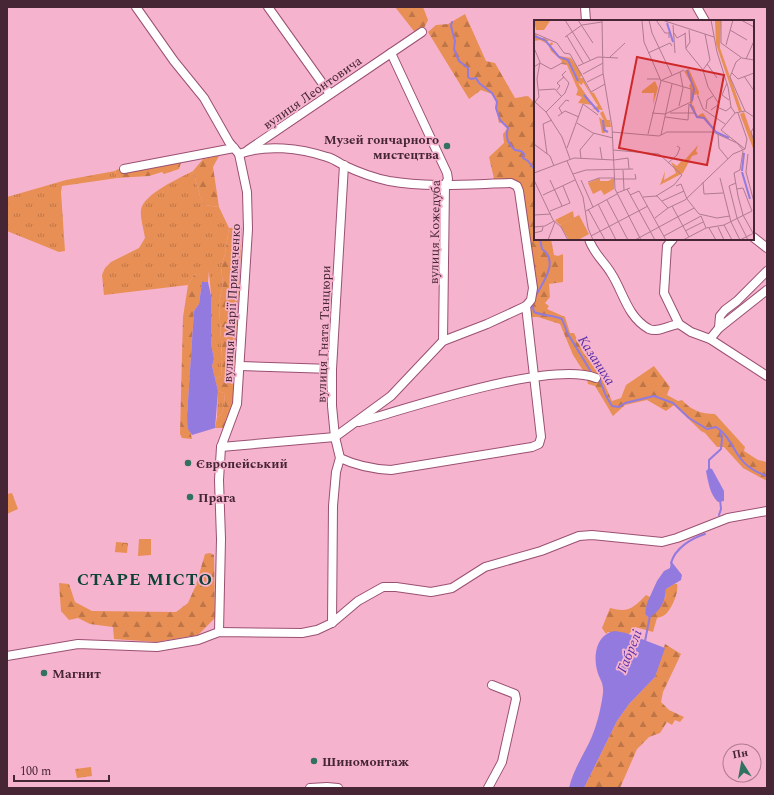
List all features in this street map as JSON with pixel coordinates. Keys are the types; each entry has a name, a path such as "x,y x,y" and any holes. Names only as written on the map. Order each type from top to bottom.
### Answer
{"street":[{"name":"вулиця Марії Примаченко","path":"136,7 174,61 204,98 240,151 247,192 248,229 237,404 221,447 218,499 221,539 219,632"},
{"path":"268,7 330,94"},
{"path":"585,7 586,20"},
{"path":"697,7 704,20"},
{"path":"391,53 422,32"},
{"name":"вулиця Леонтовича","path":"240,151 391,53"},
{"name":"вулиця Кожедуба","path":"391,53 447,173 448,179 445,185 443,341"},
{"path":"124,169 240,151 282,149 299,150 328,157 366,174 389,181 445,185 512,183 517,186 533,288 531,300 526,306 487,324 443,341 391,396 355,424"},
{"name":"вулиця Гната Танцюри","path":"332,623 333,506 336,472 340,458 335,437 332,406 332,370 344,165"},
{"path":"754,238 767,248"},
{"path":"590,240 597,254 611,273 622,298 636,317 650,329 656,330 679,324"},
{"path":"672,240 667,246 664,293 679,324 691,332 710,339 767,376"},
{"path":"719,328 720,316 725,310 737,301 767,272"},
{"path":"710,339 719,328 767,290"},
{"path":"340,458 354,465 370,469 391,470 532,447 539,444 541,437 526,306"},
{"path":"240,366 332,370"},
{"path":"221,447 335,437 344,429 355,424 472,391 533,377 574,374 588,375 596,378"},
{"path":"7,656 78,644 157,647 198,640 219,632 302,633 317,630 332,623 358,601 383,587 396,587 431,592 452,588 485,567 541,551 565,540 579,536 592,535 662,542 728,518 767,511"},
{"path":"488,788 502,762 516,699 515,694 510,691 492,685"},
{"path":"310,788 338,788"}],"green space":[{"path":"395,7 423,7 428,20 422,32 417,35"},
{"path":"465,14 486,61 495,63 515,98 528,96 534,102 534,240 551,240 554,255 558,256 563,254 563,282 549,284 550,297 545,303 549,306 547,309 565,317 570,333 574,333 583,352 601,376 612,401 621,398 626,385 654,366 670,387 667,395 678,401 682,400 697,411 715,414 745,447 744,451 758,460 767,462 767,481 743,468 724,447 717,447 705,433 674,405 666,411 647,400 625,405 613,416 595,386 588,384 586,375 573,355 560,324 538,317 532,317 517,186 495,183 489,157 504,143 503,134 507,129 504,122 499,123 496,106 497,102 492,94 481,90 469,99 428,32 436,25 448,24"},
{"path":"219,156 213,167 219,207 205,205 200,196 193,171 203,159"},
{"path":"173,161 181,163 179,169 164,174 162,172 149,176 117,178 115,171 118,169 122,172"},
{"path":"115,171 117,178 62,186 61,192 65,251 59,252 7,231 7,197 66,180"},
{"path":"193,171 200,196 205,205 219,207 229,228 225,254 221,267 223,284 219,303 222,358 221,376 215,379 212,366 214,359 209,324 211,296 209,271 194,275 188,285 104,295 102,275 105,268 111,262 139,248 145,238 141,213 143,204 155,192"},
{"path":"242,227 233,401 224,428 215,428 217,417 221,415 225,403 224,393 218,391 215,379 221,376 222,358 219,303 223,284 221,267 225,254 229,228"},
{"path":"209,270 208,282 202,282 199,304 194,311 187,416 192,439 182,438 180,434 183,317 188,285 194,275"},
{"path":"218,391 224,393 225,403 221,415 217,417"},
{"path":"12,493 18,509 7,514 7,494"},
{"path":"139,539 151,539 151,555 138,556"},
{"path":"116,542 128,543 127,553 115,552"},
{"path":"210,553 214,555 215,618 198,635 156,642 114,639 113,627 90,624 78,618 69,620 61,611 59,583 69,584 75,602 92,611 176,612 188,603 196,585 205,554"},
{"path":"674,584 677,584 677,591 671,608 666,614 657,618 653,632 635,627 629,634 608,632 606,634 602,628 610,608 626,610 638,603 646,595 650,597 645,614 649,618 665,598 666,589"},
{"path":"665,644 681,654 663,692 661,702 669,710 684,717 680,722 675,720 672,725 667,722 660,733 649,737 637,749 620,788 584,788 617,721 629,704 655,677"},
{"path":"91,767 92,776 77,778 75,769"}],"water":[{"path":"202,282 208,282 211,296 211,344 214,359 212,366 218,391 215,428 192,435 188,429 187,416 194,311 199,304"},
{"path":"709,468 712,469 724,491 724,501 718,502 711,492 706,471"},
{"path":"671,561 682,575 681,580 666,589 665,598 662,605 657,612 649,618 645,614 647,603 657,581 664,571 670,568"},
{"path":"615,631 626,633 665,648 655,677 629,704 617,721 584,788 569,788 575,771 594,732 601,706 603,689 596,664 596,651 600,640 609,633"}],"waterway":[{"name":"Казаниха","path":"452,22 451,26 455,41 454,49 459,61 468,68 468,77 471,79 476,78 479,83 492,93 497,102 496,108 500,120 508,128 507,138 509,143 515,150 521,151 524,154 523,158 528,161 534,169"},
{"name":"Казаниха","path":"535,297 548,273 550,266 547,254 542,249 540,240"},
{"name":"Казаниха","path":"532,303 534,312 562,319 568,334 593,375"},
{"name":"Казаниха","path":"599,378 606,396 612,406 619,407 625,403 654,396 673,403 689,418 707,429 716,427 720,430 746,465 767,476"},
{"name":"Габрелі","path":"709,469 709,460 721,449 722,439 720,431"},
{"name":"Габрелі","path":"719,515 721,509 720,499"},
{"name":"Габрелі","path":"671,563 680,548 695,538 705,534"},
{"name":"Габрелі","path":"645,641 650,616"}],"place":[{"name":"Музей гончарного мистецтва","path":"447,146"},
{"name":"Європейський","path":"188,463"},
{"name":"Прага","path":"190,497"},
{"name":"Магнит","path":"44,673"},
{"name":"Шиномонтаж","path":"314,761"}],"district":[{"name":"СТАРЕ МІСТО","path":"145,579"}]}
